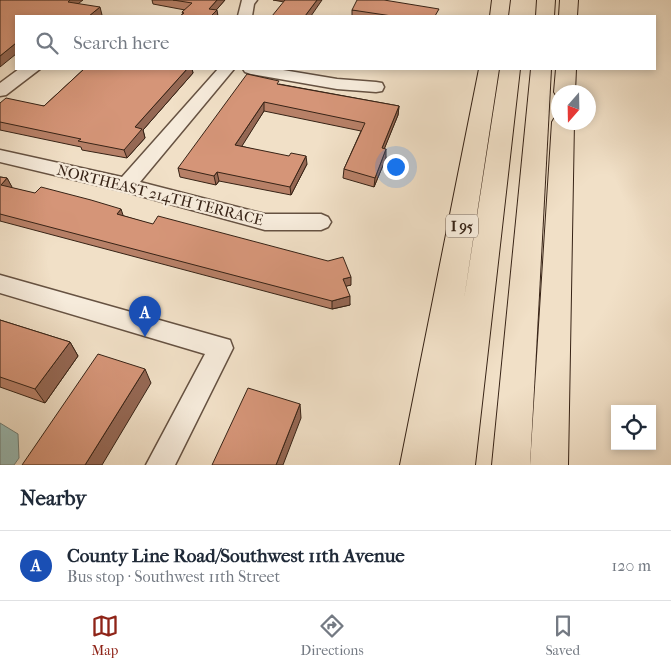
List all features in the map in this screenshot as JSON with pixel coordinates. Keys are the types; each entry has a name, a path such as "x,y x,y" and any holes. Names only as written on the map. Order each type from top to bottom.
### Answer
{"highway":[{"path":"499,15 501,0"},
{"path":"545,15 546,0"},
{"path":"568,15 569,0"},
{"name":"I 95","path":"419,465 489,70"},
{"path":"456,465 510,70"},
{"path":"512,465 541,70"},
{"path":"565,85 566,70"},
{"path":"549,465 564,130"}],"street":[{"path":"245,15 247,3 250,0"},
{"path":"0,91 30,70"},
{"path":"126,185 225,70"},
{"path":"257,70 337,84 376,87"},
{"name":"NORTHEAST 214TH TERRACE","path":"0,156 126,185 265,222 321,222"},
{"path":"0,284 221,348 160,465"}],"water":[{"path":"0,423 18,434 19,458 14,465 0,465"}],"building":[{"path":"0,0 70,0 68,2 100,7 90,15 15,15 15,44 0,56"},
{"path":"173,0 217,0 209,9 217,10 212,15 181,15 192,3"},
{"path":"285,0 317,0 306,15 273,15"},
{"path":"357,0 384,0 439,9 436,15 385,15 352,10"},
{"path":"83,70 186,70 135,127 142,129 124,150 0,122 0,103 6,98 44,106"},
{"path":"247,74 279,81 277,84 399,106 382,148 386,149 375,178 344,169 365,123 264,102 235,145 289,156 291,153 306,156 290,187 217,172 214,176 178,168"},
{"path":"0,177 7,178 1,185 35,193 41,187 121,209 117,214 153,224 158,216 328,261 343,257 351,277 343,279 350,296 332,301 0,214"},
{"path":"0,320 70,342 35,389 0,377"},
{"path":"98,354 145,369 85,465 22,465"},
{"path":"248,388 300,404 276,465 212,465"}],"place":[{"name":"County Line Road/Southwest 11th Avenue","path":"145,337"}]}
